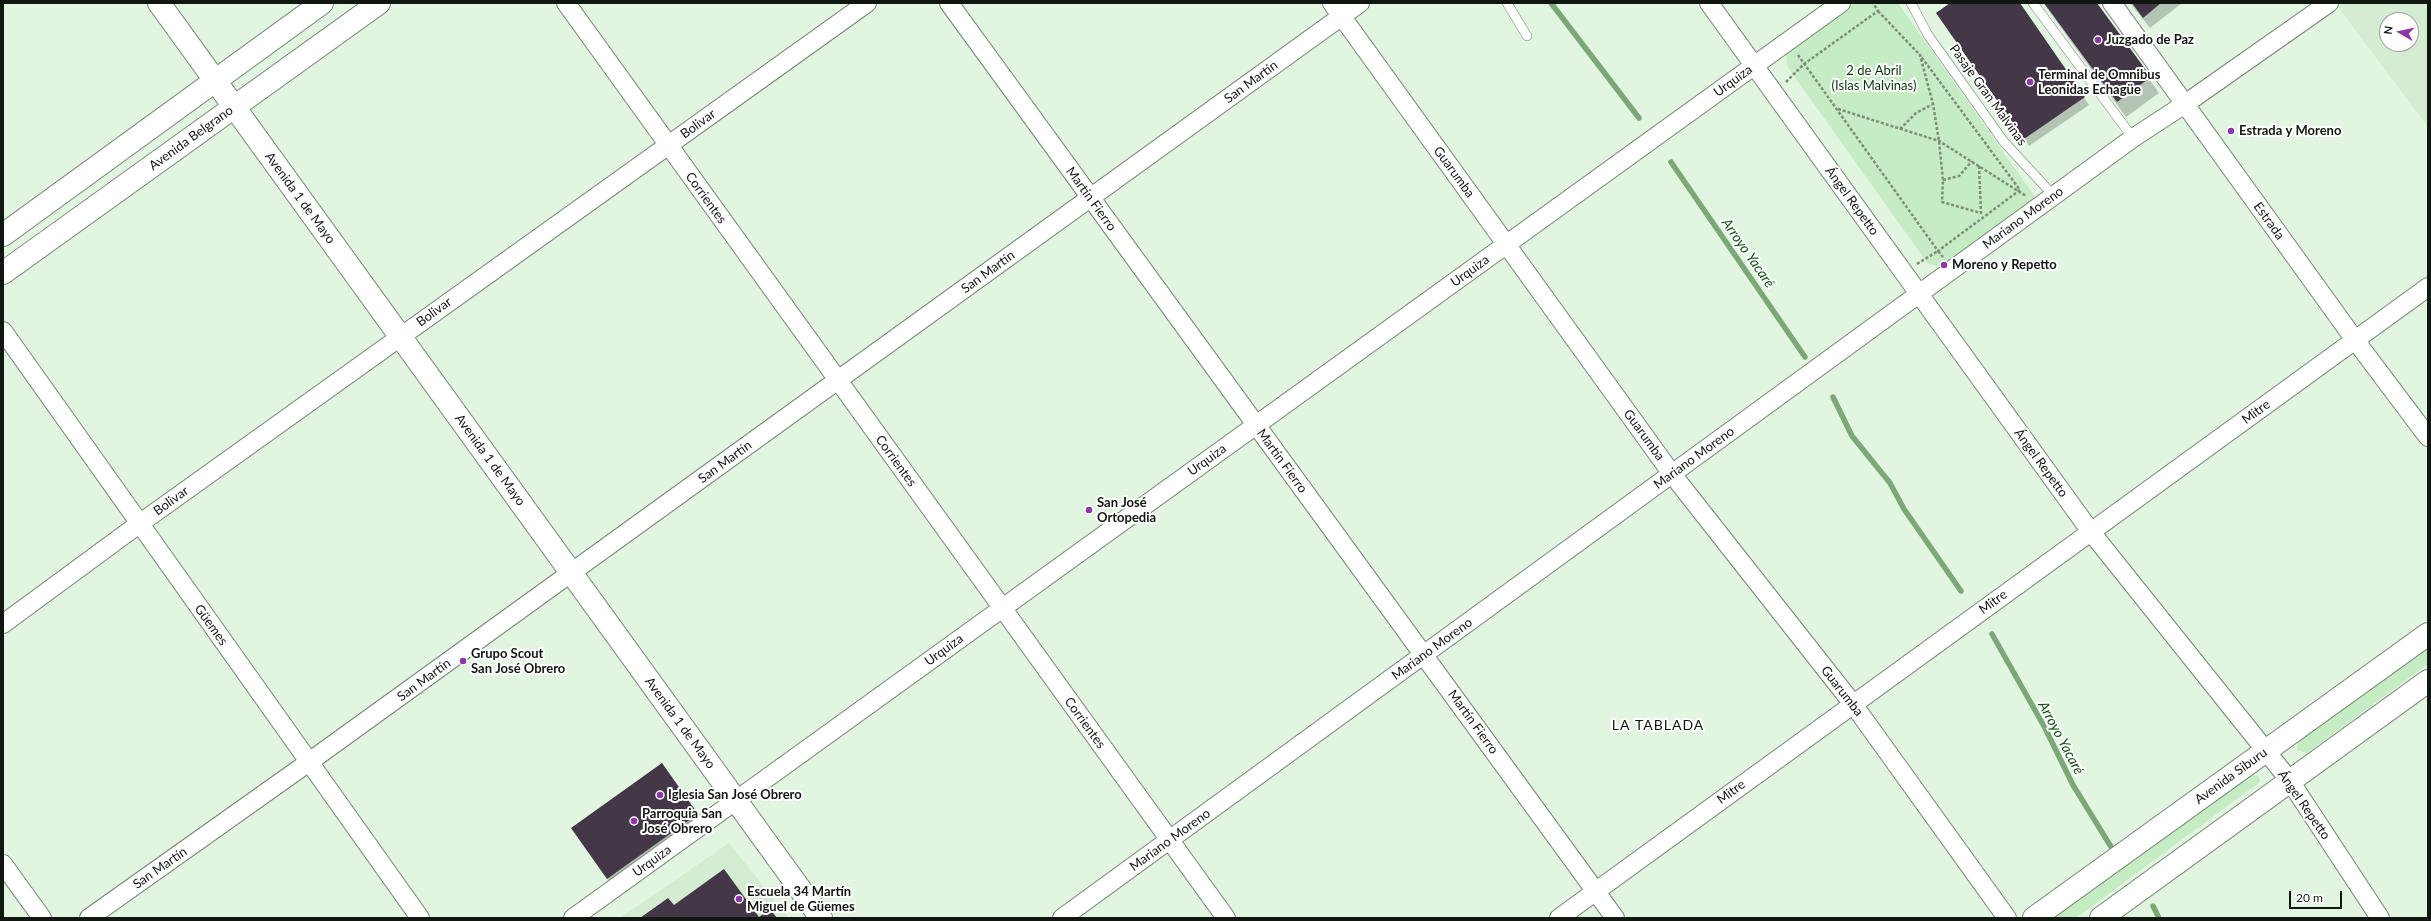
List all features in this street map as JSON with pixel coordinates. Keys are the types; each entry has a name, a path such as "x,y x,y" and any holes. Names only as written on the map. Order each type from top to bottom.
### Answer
{"main road":[{"name":"Avenida 1 de Mayo","path":"159,3 821,918"},
{"path":"3,236 322,3"},
{"name":"Avenida Belgrano","path":"3,273 379,3"},
{"name":"Avenida Siburu","path":"2034,918 2428,634"},
{"path":"2101,918 2428,681"}],"street":[{"name":"Corrientes","path":"566,3 1226,918"},
{"name":"Bolivar","path":"3,624 139,524 867,3"},
{"name":"Martín Fierro","path":"949,3 1615,918"},
{"name":"San Martín","path":"89,918 309,762 1091,198 1337,10 1360,3"},
{"name":"Ángel Repetto","path":"1709,3 2091,532 2290,781 2380,918"},
{"name":"Urquiza","path":"573,918 1841,3"},
{"name":"Estrada","path":"2112,3 2355,340 2428,437"},
{"name":"Mariano Moreno","path":"1062,918 2133,138 2185,104 2328,3"},
{"name":"Guarumba","path":"1337,10 1672,474 1853,704 2007,918"},
{"name":"Mitre","path":"1559,918 2428,287"},
{"name":"Güemes","path":"3,331 420,918"},
{"path":"3,864 42,918"}],"lane":[{"path":"1507,3 1527,36"},
{"name":"Pasaje Gran Malvinas","path":"1911,3 1928,35 2004,142 2054,196"},
{"path":"2033,3 2133,138"}],"path":[{"path":"1873,3 1878,11 1920,55 2020,190"},
{"path":"1774,93 1804,64 1878,11"},
{"path":"1788,41 1938,251"},
{"path":"1920,55 1933,104 1939,141 1943,180 1942,202 1981,213 1984,216"},
{"path":"1900,128 1916,113 1933,104"},
{"path":"1837,109 1939,141 2020,190"},
{"path":"1943,180 1959,176 1972,161"},
{"path":"1979,166 1981,213"},
{"path":"1903,272 1938,251 2020,190"}],"shaded area":[{"path":"2335,3 2428,3 2428,127"},
{"path":"729,843 789,918 620,918"}],"green space":[{"name":"2 de Abril (Islas Malvinas)","path":"1850,3 1898,3 2037,200 1944,267 1928,264 1787,66 1786,54 1794,44"},
{"path":"2428,648 2428,664 2307,753 2297,750 2298,741"},
{"path":"2251,775 2259,776 2260,782 2076,918 2050,918"}],"building":[{"name":"Terminal de Omnibus Leonidas Echagüe","path":"1950,3 2020,3 2085,97 2024,139 1936,13"},
{"name":"Juzgado de Paz","path":"2044,3 2097,3 2151,77 2117,102"},
{"path":"2132,3 2161,3 2143,18"},
{"name":"Parroquia San José Obrero","path":"662,763 698,814 607,879 571,828"},
{"path":"724,869 759,917 770,909 777,918 640,918 668,898 674,905"}],"waterway":[{"name":"Arroyo Yacaré","path":"1551,3 1639,118"},
{"name":"Arroyo Yacaré","path":"1671,162 1805,357"},
{"name":"Arroyo Yacaré","path":"1833,397 1852,436 1890,483 1904,509 1961,591"},
{"name":"Arroyo Yacaré","path":"1992,634 2045,728 2073,785 2113,850"},
{"name":"Arroyo Yacaré","path":"2153,906 2159,918"}],"place":[{"name":"Juzgado de Paz","path":"2098,40"},
{"name":"Terminal de Omnibus Leonidas Echagüe","path":"2030,82"},
{"name":"Estrada y Moreno","path":"2231,131"},
{"name":"Moreno y Repetto","path":"1944,265"},
{"name":"San José Ortopedia","path":"1089,510"},
{"name":"Grupo Scout San José Obrero","path":"463,661"},
{"name":"Iglesia San José Obrero","path":"660,795"},
{"name":"Parroquia San José Obrero","path":"634,821"},
{"name":"Escuela 34 Martín Miguel de Güemes","path":"739,899"}],"district":[{"name":"LA TABLADA","path":"1658,725"}]}
